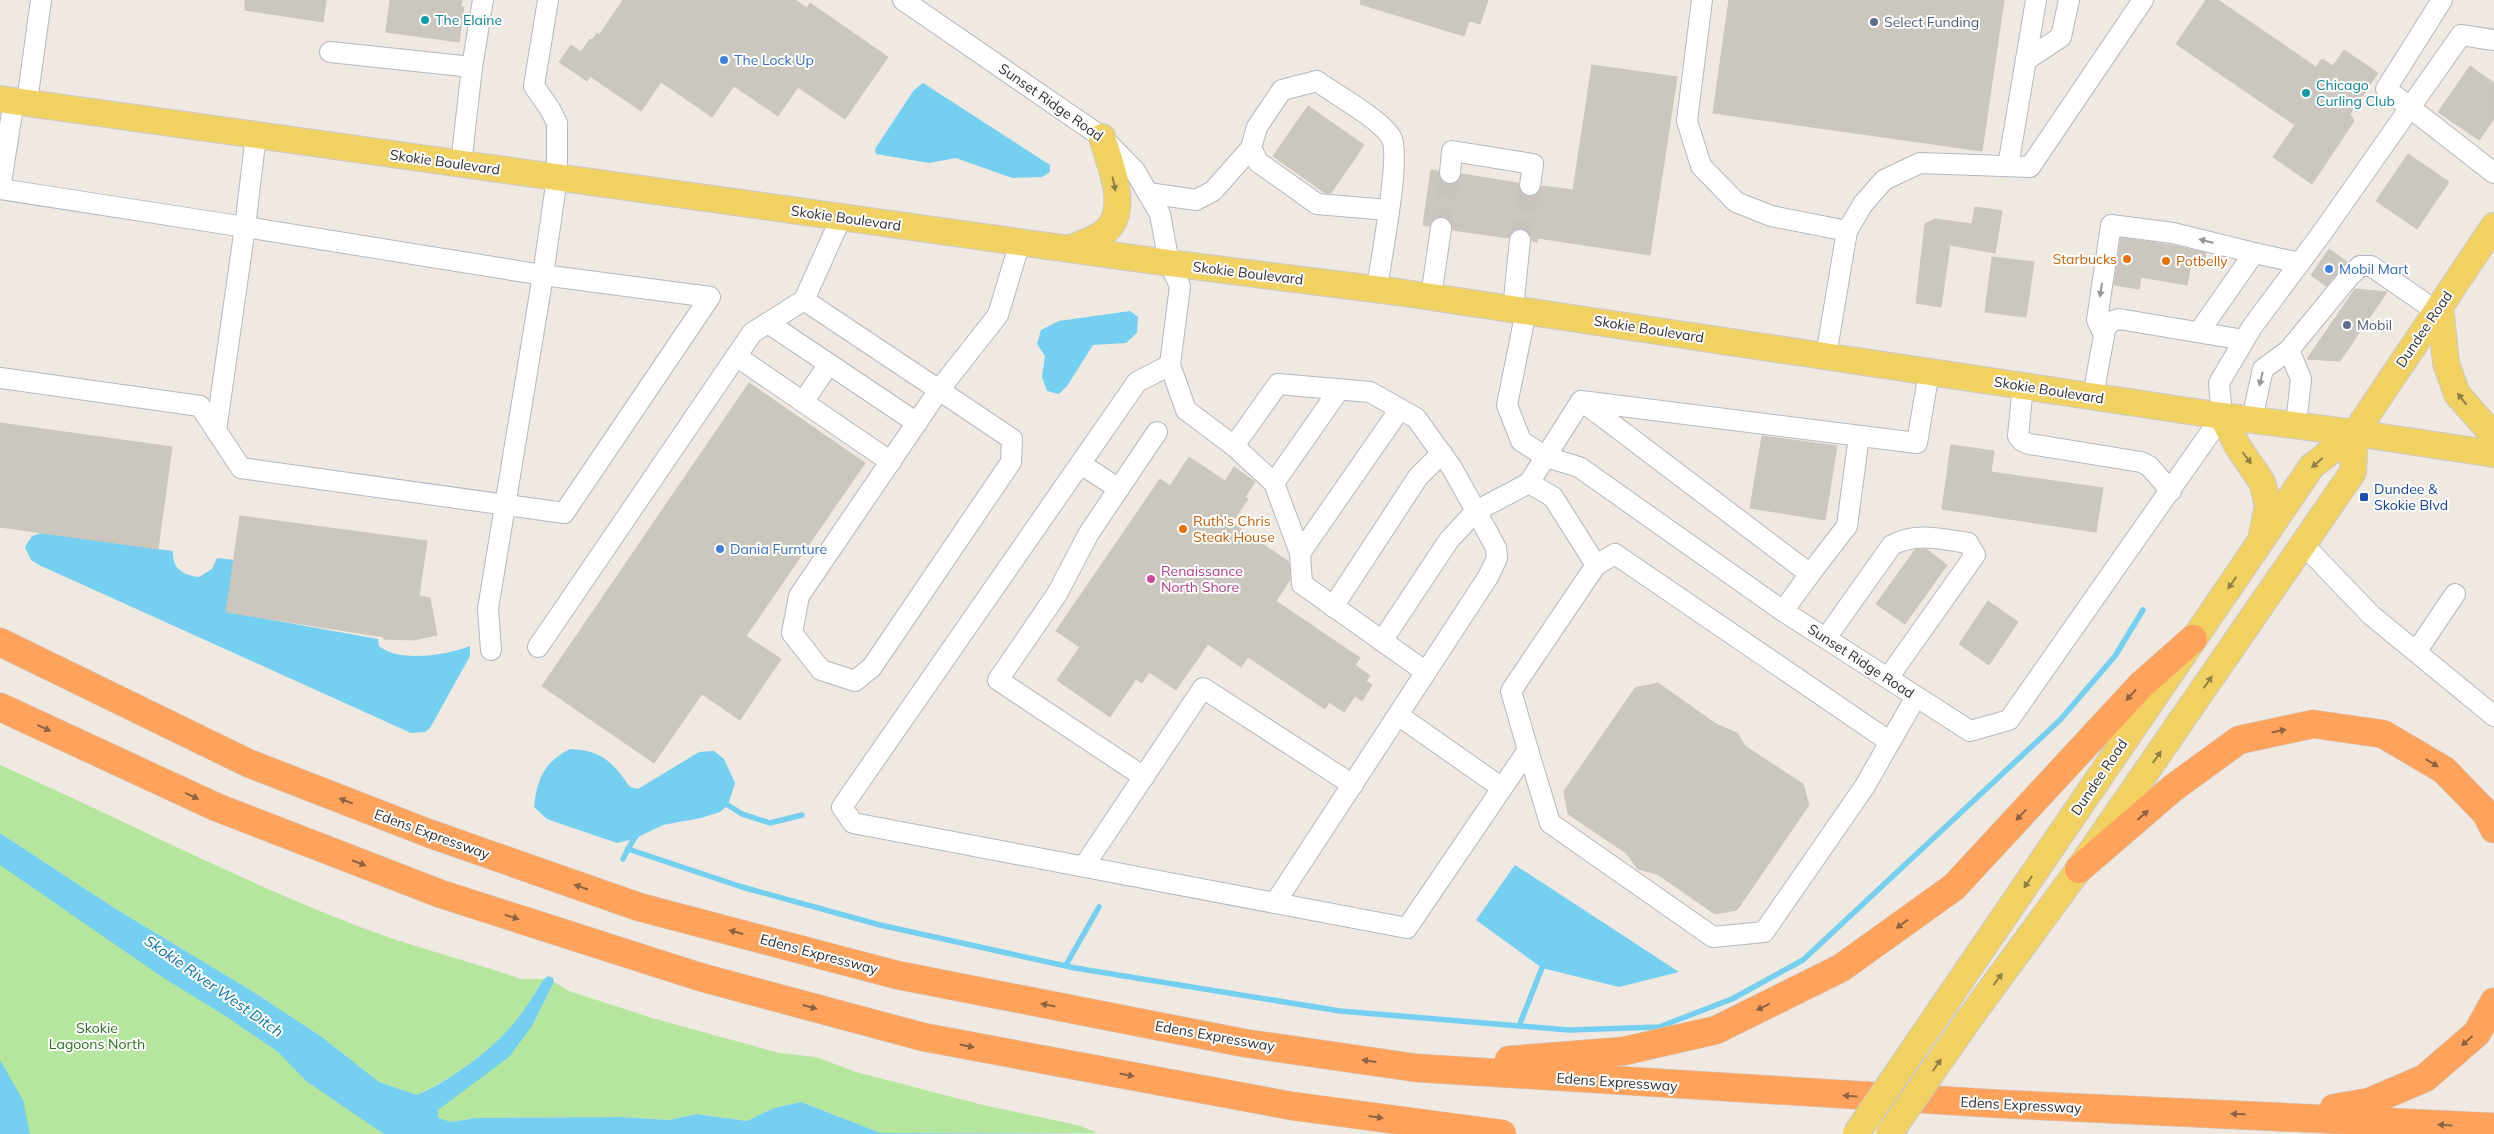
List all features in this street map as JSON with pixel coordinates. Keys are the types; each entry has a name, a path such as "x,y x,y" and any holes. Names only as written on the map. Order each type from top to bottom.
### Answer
{"highway":[{"path":"1417,1068 1624,1051 1716,1030 1841,968 1954,887 2141,685 2193,639"},
{"name":"Edens Expressway","path":"0,642 248,762 428,833 639,907 897,974 1244,1043 1417,1068 2001,1104 2494,1127"},
{"path":"0,707 216,807 440,894 700,977 923,1037 1292,1106 1502,1134"},
{"path":"2079,869 2173,788 2239,740 2313,724 2383,734 2444,770 2486,813 2494,829"},
{"path":"2287,1116 2369,1102 2425,1078 2477,1032 2494,1002"},
{"path":"1292,1106 1351,1134"}],"main road":[{"name":"Skokie Boulevard","path":"13,100 841,218 1431,297 2222,416 2355,433 2494,454"},
{"path":"1068,249 1100,235 1108,229 1117,208 1113,177 1102,137"},
{"name":"Dundee Road","path":"1856,1134 2312,466 2355,433 2494,226"},
{"path":"2438,308 2446,362 2457,394 2494,436"},
{"path":"2222,416 2238,447 2262,482 2268,506 2260,543"},
{"path":"1889,1134 1969,1018 2079,869 2353,472 2355,433"}],"street":[{"path":"0,378 200,406 240,468 564,513 710,297 543,275 0,189 13,100 41,0"},
{"path":"461,164 472,68 483,0"},
{"path":"491,650 488,609 543,275 557,178 557,123 534,86 548,0"},
{"name":"Sunset Ridge Road","path":"903,0 1102,137 1135,171 1160,214 1169,263 1180,286 1170,366"},
{"path":"1702,0 1687,121 1701,166 1736,202 1771,216 1847,231"},
{"path":"2008,166 2036,0"},
{"path":"2026,60 2061,37 2069,0"},
{"path":"1826,356 1847,231 1863,204 1884,180 1920,162 2030,167 2143,0"},
{"path":"2442,0 2386,89 2494,174"},
{"path":"2222,416 2219,383 2244,340 2462,35 2494,40"},
{"path":"330,52 472,68"},
{"path":"1148,192 1196,200 1213,191 1251,148 1257,127 1282,90 1317,82 1370,118 1391,137 1394,153 1377,290"},
{"path":"216,431 256,135"},
{"path":"1251,148 1258,162 1317,204 1388,210"},
{"path":"1450,173 1452,151 1533,164 1530,185"},
{"path":"538,647 752,333 804,300 841,218"},
{"path":"2104,335 2097,320 2111,225 2173,233 2300,263"},
{"path":"1431,297 1440,228"},
{"name":"Sunset Ridge Road","path":"1520,240 1520,310 1506,405 1521,441 1546,456 1579,467 1784,611 1970,731 2009,720 2222,416"},
{"path":"804,300 939,390 1012,439 1011,462 872,667 855,680 821,670 792,633 799,596 939,390 998,315 1020,242"},
{"path":"2199,332 2254,253"},
{"path":"2252,419 2263,369 2290,350 2348,278 2360,266 2371,266 2438,308"},
{"path":"2093,396 2104,335 2110,322 2119,319 2244,340"},
{"path":"768,323 917,423"},
{"path":"2290,350 2301,379 2296,425"},
{"path":"736,356 890,462"},
{"path":"804,402 829,364"},
{"path":"1426,672 1302,584 1300,553 1274,483 1234,446 1186,410 1170,366 1137,382 842,808 853,824 1407,928 1528,750"},
{"path":"1581,401 1918,443 1929,372"},
{"path":"1234,446 1278,384 1370,392 1416,418 1442,453 1476,511 1496,548 1497,558 1488,577 1275,903"},
{"path":"2024,386 2018,436 2022,441 2029,444 2141,462 2149,466 2171,491"},
{"path":"1274,483 1339,390"},
{"path":"1382,641 1449,540 1476,511 1529,482 1581,401"},
{"path":"1581,401 1810,574"},
{"path":"1300,553 1400,409"},
{"path":"1144,777 998,680 1057,594 1090,532 1158,432"},
{"path":"1784,611 1847,526 1859,436"},
{"path":"1333,606 1418,478 1442,453"},
{"path":"1080,464 1118,489"},
{"path":"1529,482 1553,497 1596,565"},
{"path":"1826,638 1892,545 1905,538 1925,536 1968,543 1975,555 1888,678"},
{"path":"2303,544 2371,615 2494,716"},
{"path":"1890,742 1615,554 1596,565 1511,692 1550,823 1713,937 1764,932 1864,786 1890,742 1916,697"},
{"path":"2416,652 2455,594"},
{"path":"1084,866 1203,688 1353,785"},
{"path":"1398,715 1502,788"}],"green space":[{"path":"0,765 265,888 355,925 396,940 521,979 544,979 522,1013 503,1035 481,1055 444,1081 417,1095 379,1082 322,1037 252,991 116,909 0,833"},
{"name":"Skokie Lagoons North","path":"0,851 419,1134 0,1134"},
{"path":"554,982 569,991 652,1018 779,1053 816,1057 856,1072 979,1104 1081,1126 1097,1133 881,1133 801,1102 774,1108 747,1121 698,1114 669,1120 621,1117 475,1118 452,1122 438,1118 438,1110 532,1026"}],"water":[{"path":"923,83 1050,165 1050,172 1042,177 1012,178 956,158 929,163 876,154 875,149 914,90"},
{"path":"1130,311 1138,317 1137,333 1126,343 1093,345 1067,386 1059,394 1047,391 1042,377 1045,356 1037,344 1041,330 1059,321"},
{"path":"41,533 173,551 174,562 183,573 199,577 212,569 217,558 234,560 227,612 378,639 379,646 398,654 423,656 470,646 470,656 430,728 425,732 411,733 39,565 31,560 25,547 32,536"},
{"path":"570,749 590,752 605,759 612,764 630,787 638,789 699,752 714,751 724,759 735,783 728,805 720,812 701,818 663,825 634,839 617,843 547,819 534,807 537,788 543,772 561,754"},
{"name":"Skokie River West Ditch","path":"0,833 116,909 252,991 322,1037 379,1082 417,1095 444,1081 481,1055 517,1019 544,979 548,976 553,978 554,982 532,1026 509,1057 438,1110 438,1118 452,1122 475,1118 621,1117 669,1120 697,1114 747,1121 774,1108 801,1102 881,1133 1107,1134 384,1134 306,1081 278,1052 227,1017 162,977 0,865"},
{"path":"1515,865 1679,972 1619,987 1542,968 1476,920"},
{"path":"0,1060 23,1100 30,1134 0,1134"}],"building":[{"path":"245,0 326,0 323,22 245,10"},
{"name":"The Elaine","path":"390,0 462,0 461,7 464,7 459,42 386,32"},
{"name":"The Lock Up","path":"623,0 796,0 807,8 810,3 888,57 845,119 798,87 778,116 734,86 712,117 661,82 641,111 590,76 587,81 559,62 571,45 581,52 590,39 592,40 597,33 599,35"},
{"path":"1361,0 1488,0 1480,24 1469,21 1464,36 1360,4"},
{"path":"1729,0 2004,0 1982,151 1713,113"},
{"name":"Chicago Curling Club","path":"2206,0 2218,0 2316,67 2322,59 2333,66 2344,50 2378,73 2350,114 2354,121 2312,184 2273,157 2295,125 2176,44"},
{"path":"1592,65 1677,77 1650,255 1538,238 1537,242 1532,241 1531,235 1522,228 1515,229 1508,238 1453,230 1449,219 1442,216 1432,220 1429,226 1423,225 1431,170 1438,171 1439,178 1448,185 1455,184 1462,174 1518,183 1519,190 1528,197 1535,196 1542,186 1573,190"},
{"path":"2470,66 2494,83 2494,119 2479,140 2438,112"},
{"path":"1308,106 1364,145 1331,193 1325,193 1273,156"},
{"path":"2408,154 2449,182 2417,229 2376,201"},
{"path":"1975,207 2002,211 1995,253 1950,245 1941,307 1916,303 1925,224 1935,219 1972,224"},
{"path":"2121,238 2171,245 2206,253 2204,267 2191,264 2187,285 2141,277 2139,289 2114,285"},
{"name":"Mobil Mart","path":"2329,249 2347,262 2326,286 2311,275"},
{"path":"1992,257 2034,262 2026,317 1985,312"},
{"name":"Mobil","path":"2355,289 2387,292 2340,361 2307,359"},
{"name":"Dania Furnture","path":"749,383 865,463 746,636 781,659 740,720 702,694 654,763 542,686"},
{"path":"0,423 172,447 158,549 0,527"},
{"path":"1762,436 1837,446 1825,520 1750,508"},
{"path":"1951,445 1994,451 1991,472 2103,488 2096,532 1942,509"},
{"name":"Renaissance North Shore","path":"1189,457 1225,481 1234,467 1255,482 1245,497 1248,499 1232,523 1289,562 1290,580 1276,601 1360,658 1355,665 1370,676 1366,681 1372,685 1362,701 1355,696 1344,712 1329,702 1325,709 1248,657 1241,667 1208,644 1176,690 1149,672 1142,683 1136,679 1110,717 1057,680 1080,647 1056,631 1160,479 1170,486"},
{"path":"240,516 427,541 419,596 430,598 437,635 414,640 384,639 384,637 226,612"},
{"path":"1926,549 1947,565 1905,624 1876,604 1915,550"},
{"path":"1988,601 2018,622 1989,665 1959,644"},
{"path":"1658,683 1716,724 1737,733 1745,746 1803,784 1809,805 1737,910 1715,914 1657,874 1638,869 1626,853 1568,814 1564,791 1635,688"}],"waterway":[{"path":"623,859 628,849 742,887 880,925 1075,968 1340,1011 1569,1030 1659,1027 1732,999 1803,960 2060,720 2115,656 2143,610"},
{"path":"723,802 742,814 770,823 802,815"},
{"path":"628,849 637,834"},
{"path":"1066,965 1099,907"},
{"path":"1519,1026 1542,968"}],"tunnel":[{"path":"1441,228 1450,173"},
{"path":"1520,240 1530,185"}],"place":[{"name":"The Elaine","path":"425,20"},
{"name":"Select Funding","path":"1874,22"},
{"name":"The Lock Up","path":"724,60"},
{"name":"Chicago Curling Club","path":"2306,93"},
{"name":"Starbucks","path":"2127,259"},
{"name":"Potbelly","path":"2166,261"},
{"name":"Mobil Mart","path":"2329,269"},
{"name":"Mobil","path":"2347,325"},
{"name":"Dundee & Skokie Blvd","path":"2364,497"},
{"name":"Ruth's Chris Steak House","path":"1183,529"},
{"name":"Dania Furnture","path":"720,549"},
{"name":"Renaissance North Shore","path":"1151,579"}]}
